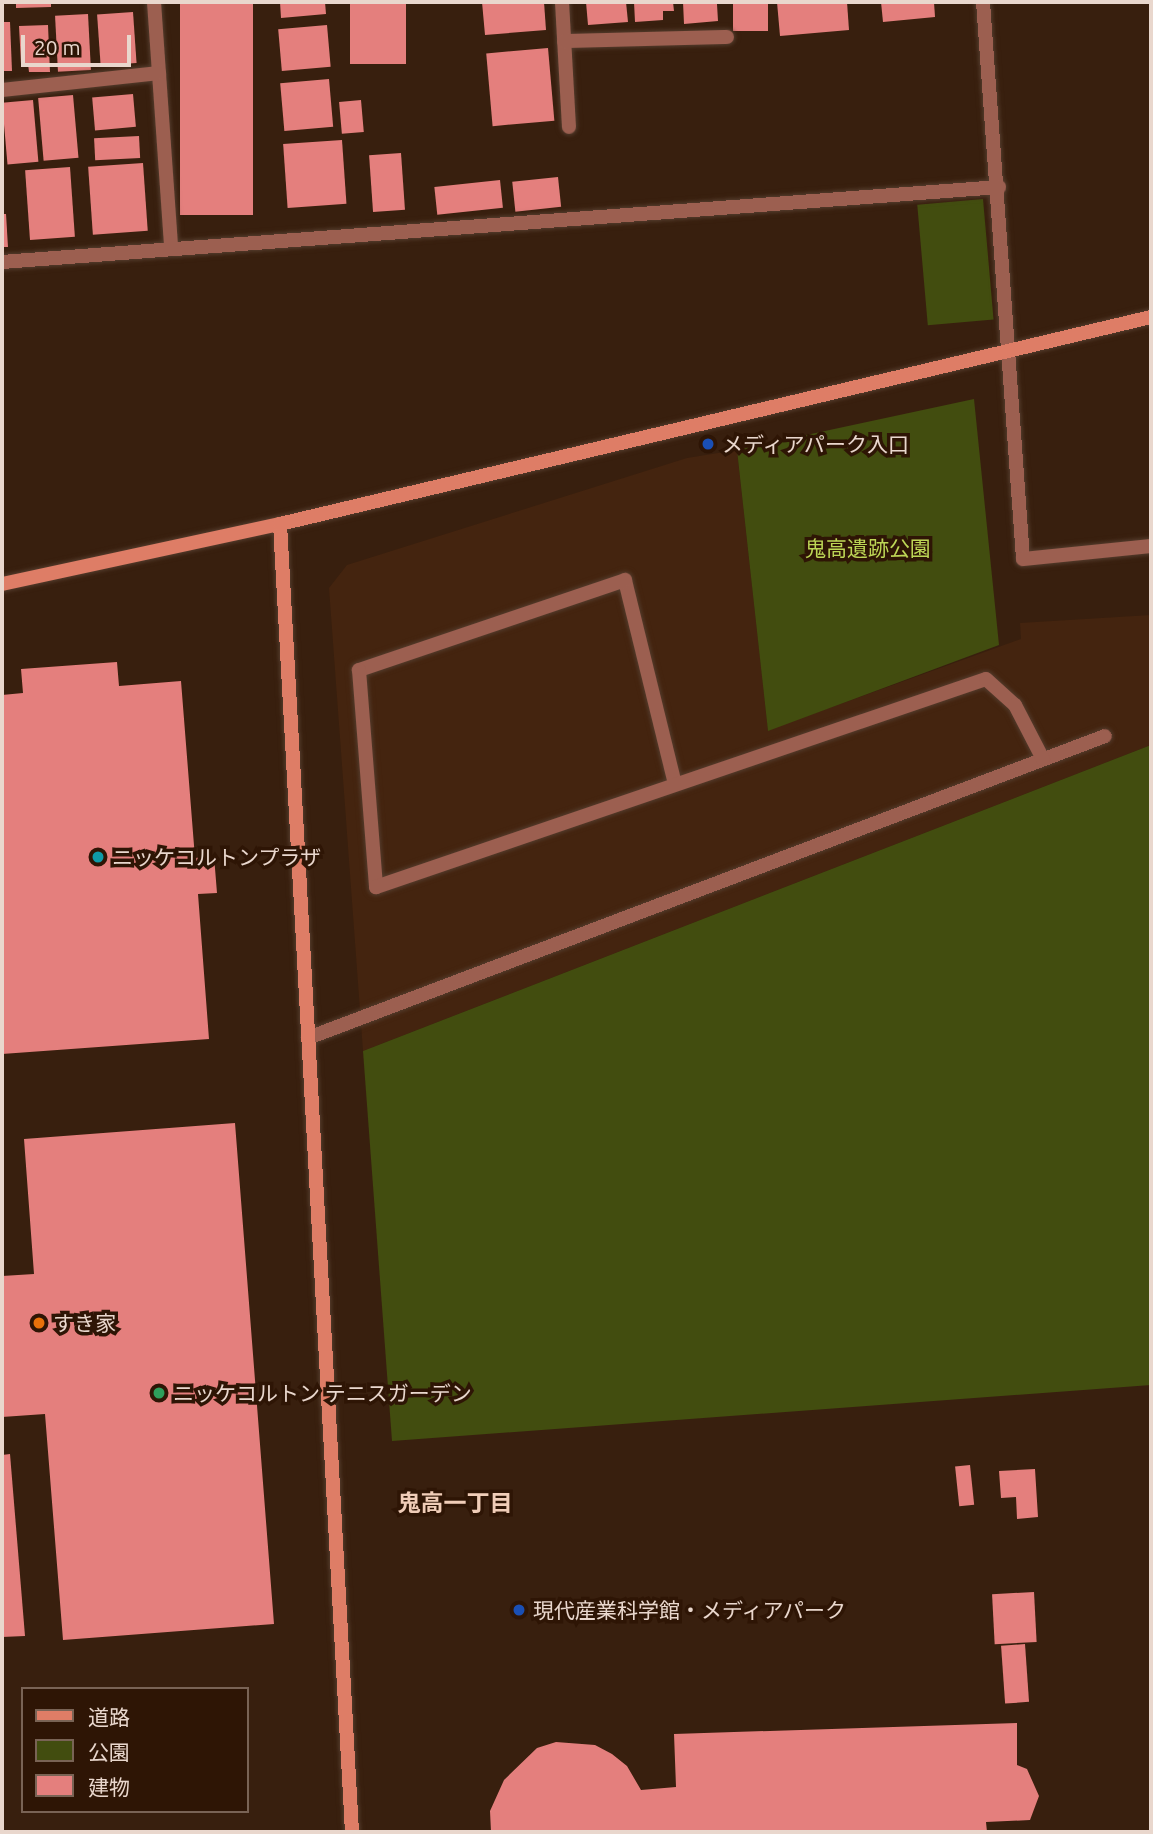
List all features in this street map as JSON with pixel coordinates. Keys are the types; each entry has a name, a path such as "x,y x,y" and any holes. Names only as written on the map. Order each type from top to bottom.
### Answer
{"street":[{"path":"154,2 171,248"},
{"path":"562,2 569,127"},
{"path":"983,2 999,187 1006,351 1023,559 1151,546"},
{"path":"565,41 727,37"},
{"path":"2,90 159,73"},
{"path":"2,262 999,187"},
{"path":"2,584 280,524 1151,317"},
{"path":"280,524 352,1832"},
{"path":"675,784 625,580 359,670 376,887 986,679 1015,705 1043,759"},
{"path":"308,1038 1105,736"}],"shaded area":[{"path":"737,450 768,730 1021,639 1020,623 1151,615 1151,745 363,1051 329,588 347,565 687,458"}],"green space":[{"path":"983,199 994,320 928,325 917,205"},
{"name":"鬼高遺跡公園","path":"974,399 999,645 768,731 737,450"},
{"path":"1151,745 1151,1385 392,1441 363,1051"}],"building":[{"path":"16,2 51,2 51,7 16,8"},
{"path":"180,2 253,2 253,215 180,215"},
{"path":"280,2 325,2 326,14 281,18"},
{"path":"350,2 406,2 406,64 350,64"},
{"path":"482,2 544,2 546,30 485,35"},
{"path":"586,2 626,2 628,22 588,25"},
{"path":"634,2 673,2 674,11 663,11 663,20 635,22"},
{"path":"683,2 726,4 717,4 718,21 684,24"},
{"path":"733,2 768,2 768,31 733,31"},
{"path":"777,2 847,2 849,30 780,36"},
{"path":"881,2 934,2 935,17 883,22"},
{"path":"133,12 137,63 101,65 97,15"},
{"path":"88,14 91,70 58,72 55,16"},
{"path":"2,22 10,22 12,71 2,71"},
{"path":"48,25 50,72 29,72 28,64 21,64 19,26"},
{"path":"327,25 331,67 282,71 278,29"},
{"path":"548,48 554,121 493,126 486,53"},
{"path":"329,79 333,127 284,131 280,83"},
{"path":"133,94 136,127 95,130 92,98"},
{"path":"73,95 78,158 44,161 38,98"},
{"path":"33,100 38,162 8,164 2,103"},
{"path":"361,100 364,132 342,134 339,102"},
{"path":"139,136 140,158 95,160 94,138"},
{"path":"342,140 346,204 288,208 283,144"},
{"path":"401,153 405,210 373,212 369,155"},
{"path":"143,163 148,231 93,235 88,167"},
{"path":"70,167 75,237 30,240 25,170"},
{"path":"558,177 561,207 515,212 512,182"},
{"path":"500,180 503,208 437,215 434,187"},
{"path":"2,214 6,214 8,247 2,247"},
{"name":"ニッケコルトンプラザ","path":"117,662 119,686 181,681 195,858 214,856 217,893 198,894 209,1039 2,1054 2,695 23,693 21,669"},
{"path":"235,1123 274,1624 63,1640 45,1414 2,1417 2,1276 34,1274 24,1139"},
{"path":"10,1454 25,1636 2,1637 2,1455"},
{"path":"970,1465 974,1505 959,1506 955,1467"},
{"path":"1035,1469 1038,1517 1017,1519 1016,1497 1001,1498 999,1471"},
{"path":"1034,1592 1037,1642 995,1644 992,1594"},
{"path":"1025,1644 1029,1702 1005,1704 1001,1646"},
{"path":"1017,1723 1017,1765 1027,1769 1039,1796 1030,1820 986,1822 987,1832 491,1832 490,1811 504,1780 537,1748 556,1742 595,1745 612,1754 627,1766 641,1790 676,1787 674,1734"}],"place":[{"name":"メディアパーク入口","path":"708,444"},
{"name":"ニッケコルトンプラザ","path":"98,857"},
{"name":"すき家","path":"39,1323"},
{"name":"ニッケコルトン テニスガーデン","path":"159,1393"},
{"name":"現代産業科学館・メディアパーク","path":"519,1610"}],"district":[{"name":"鬼高一丁目","path":"455,1503"}]}
